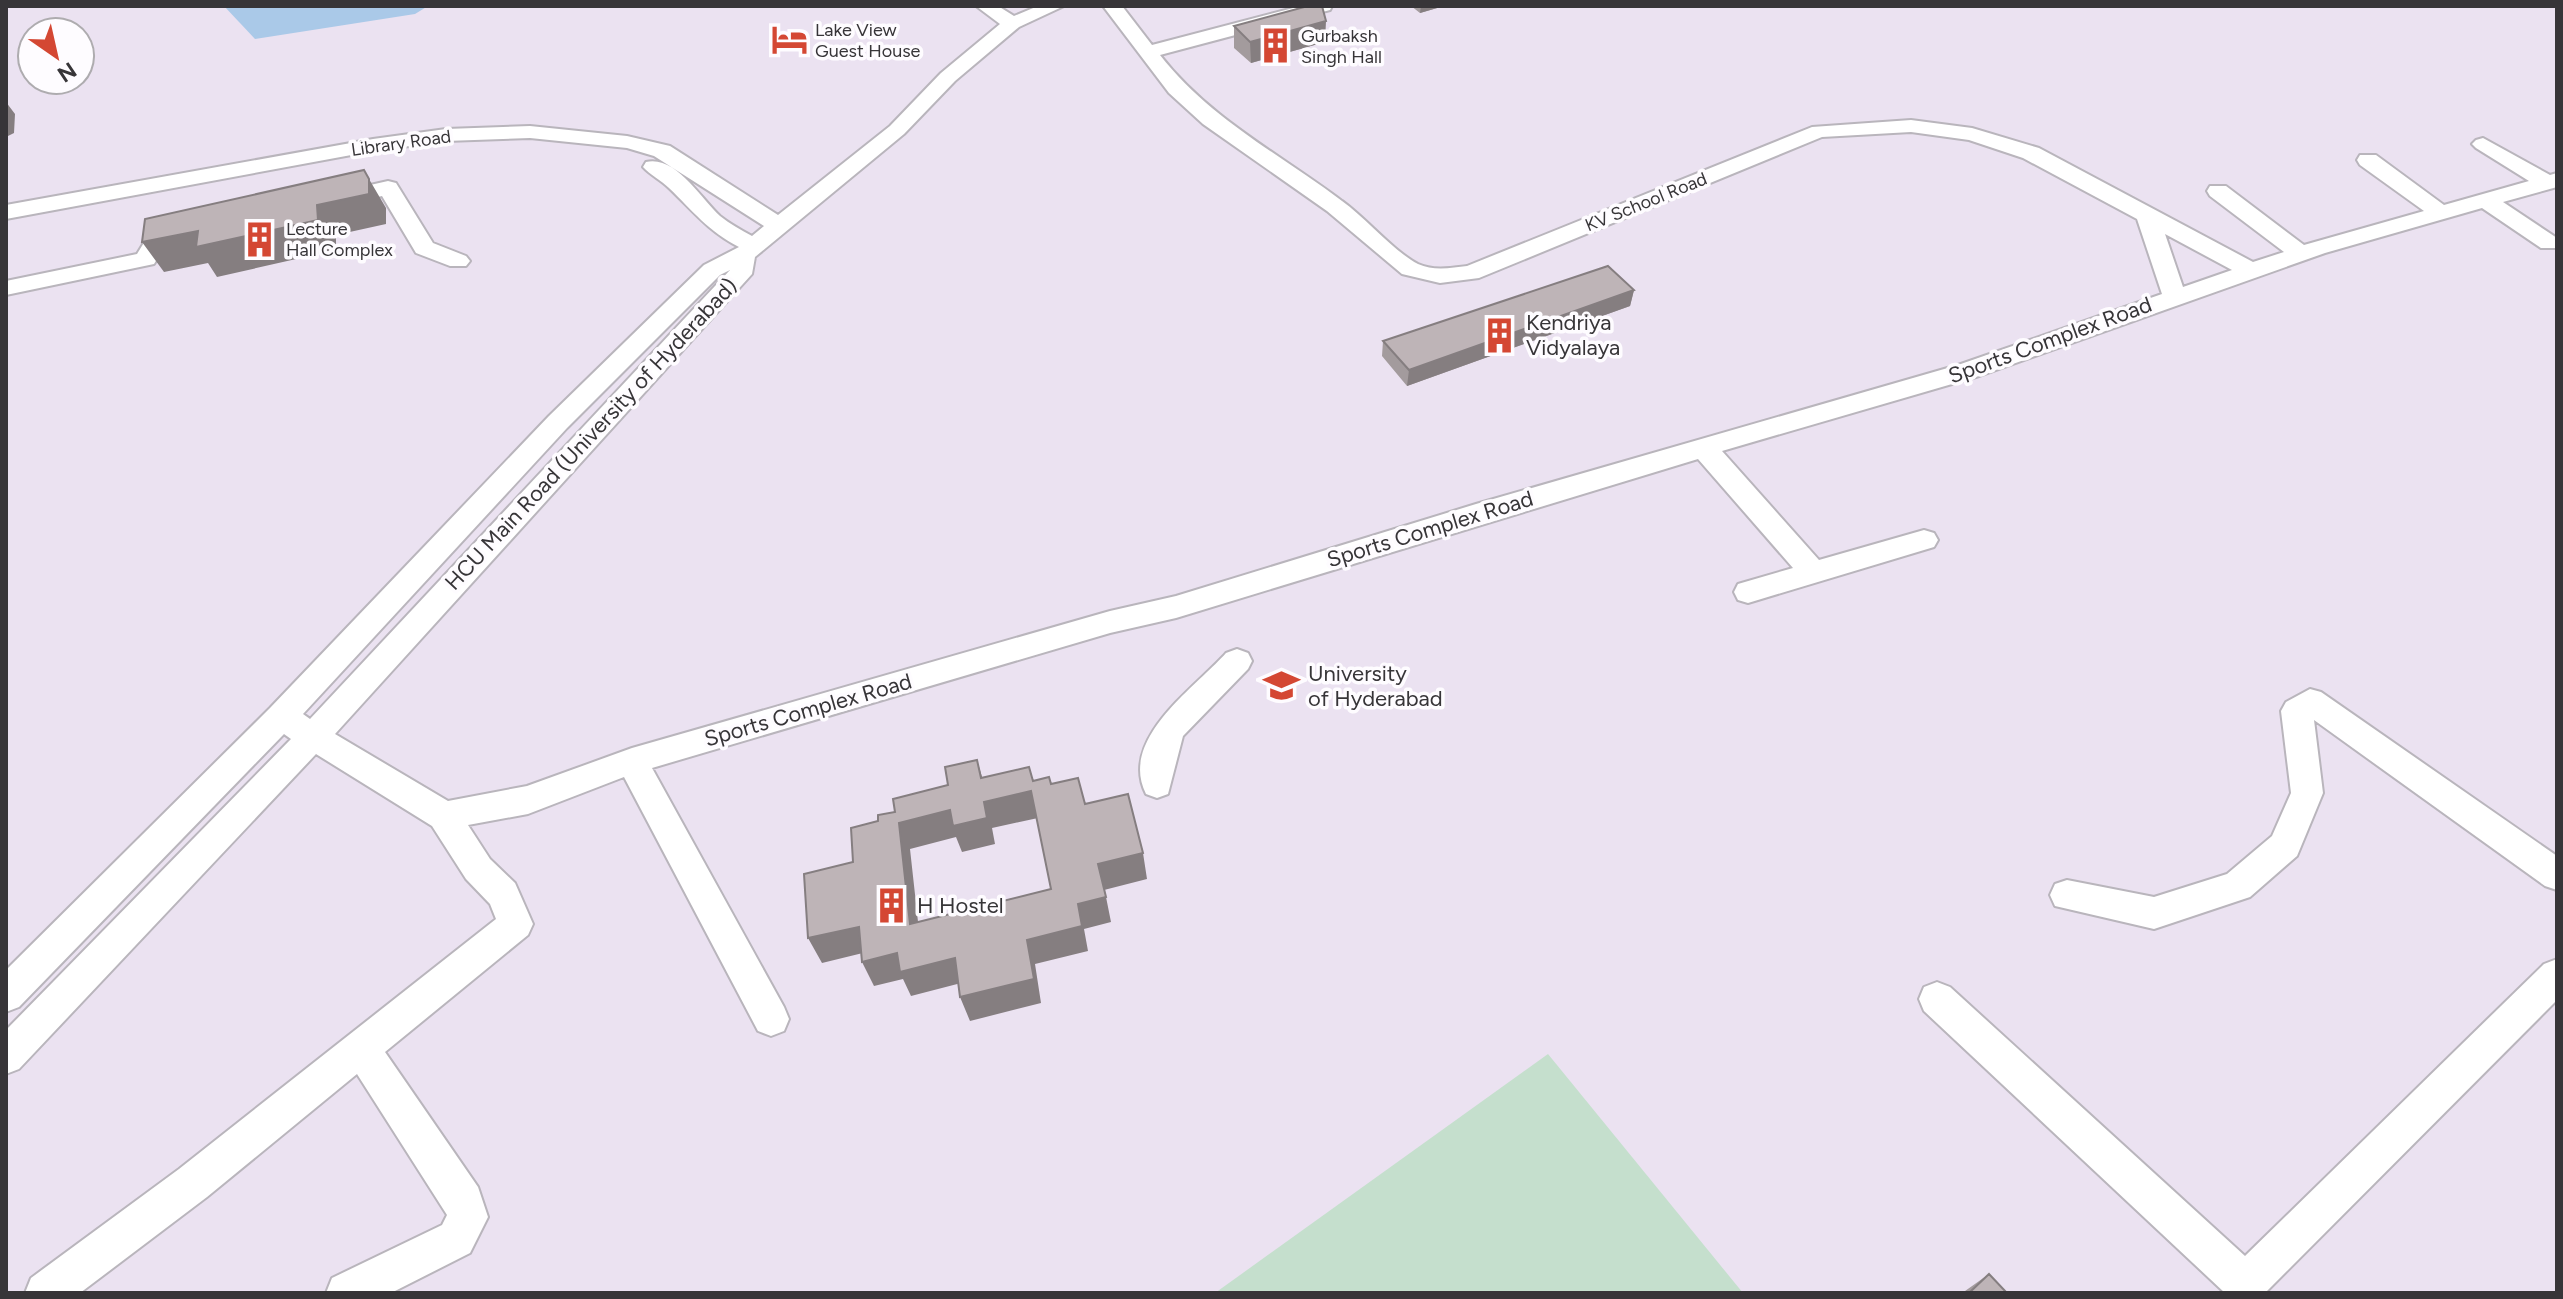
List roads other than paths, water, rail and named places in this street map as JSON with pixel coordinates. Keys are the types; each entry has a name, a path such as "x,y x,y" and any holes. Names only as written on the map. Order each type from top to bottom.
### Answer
{"street":[{"path":"985,6 1012,23"},
{"path":"6,225 380,154 452,145 527,143 590,148 642,161 670,175 709,218 749,250 897,130 948,77 1012,23 1055,6"},
{"name":"KV School Road","path":"1112,6 1176,89 1210,120 1335,206 1410,269 1440,276 1471,273 1810,135 1837,128 1941,128 2005,143 2058,165 2250,270"},
{"path":"1147,52 1323,6"},
{"name":"Library Road","path":"6,212 373,145 446,135 530,132 627,142 662,151 779,226"},
{"path":"2483,144 2552,181"},
{"path":"2368,160 2441,213"},
{"name":"Sports Complex Road","path":"444,816 528,800 632,761 1110,622 1176,607 1967,371 2174,295 2301,253 2552,181"},
{"path":"311,205 388,188 424,248 458,261"},
{"path":"2218,191 2301,253"},
{"path":"2485,200 2549,243"},
{"path":"2147,214 2174,295"},
{"path":"6,288 146,259 156,241 203,230"},
{"name":"HCU Main Road (University of Hyderabad)","path":"6,995 281,717 558,422 712,270 749,250"},
{"name":"HCU Main Road (University of Hyderabad)","path":"6,1056 315,735 744,269 749,250"},
{"path":"1704,448 1814,573"},
{"path":"1748,592 1924,540"},
{"path":"1157,784 1157,759 1165,732 1217,687 1237,661"},
{"path":"2067,895 2154,913 2238,886 2285,846 2307,793 2304,706 2557,875"},
{"path":"46,1293 193,1183 516,924 503,894 478,869 444,816 281,717"},
{"path":"632,761 771,1019"},
{"path":"1937,999 2245,1284 2557,976"},
{"path":"347,1293 456,1239 468,1217 464,1201 361,1048"}],"water":[{"path":"224,6 428,6 415,14 255,39"}],"place":[{"name":"Lake View Guest House","path":"789,40"},
{"name":"Gurbaksh Singh Hall","path":"1275,46"},
{"name":"Lecture Hall Complex","path":"260,239"},
{"name":"Kendriya Vidyalaya","path":"1500,335"},
{"name":"University of Hyderabad","path":"1282,686"},
{"name":"H Hostel","path":"891,905"}]}
